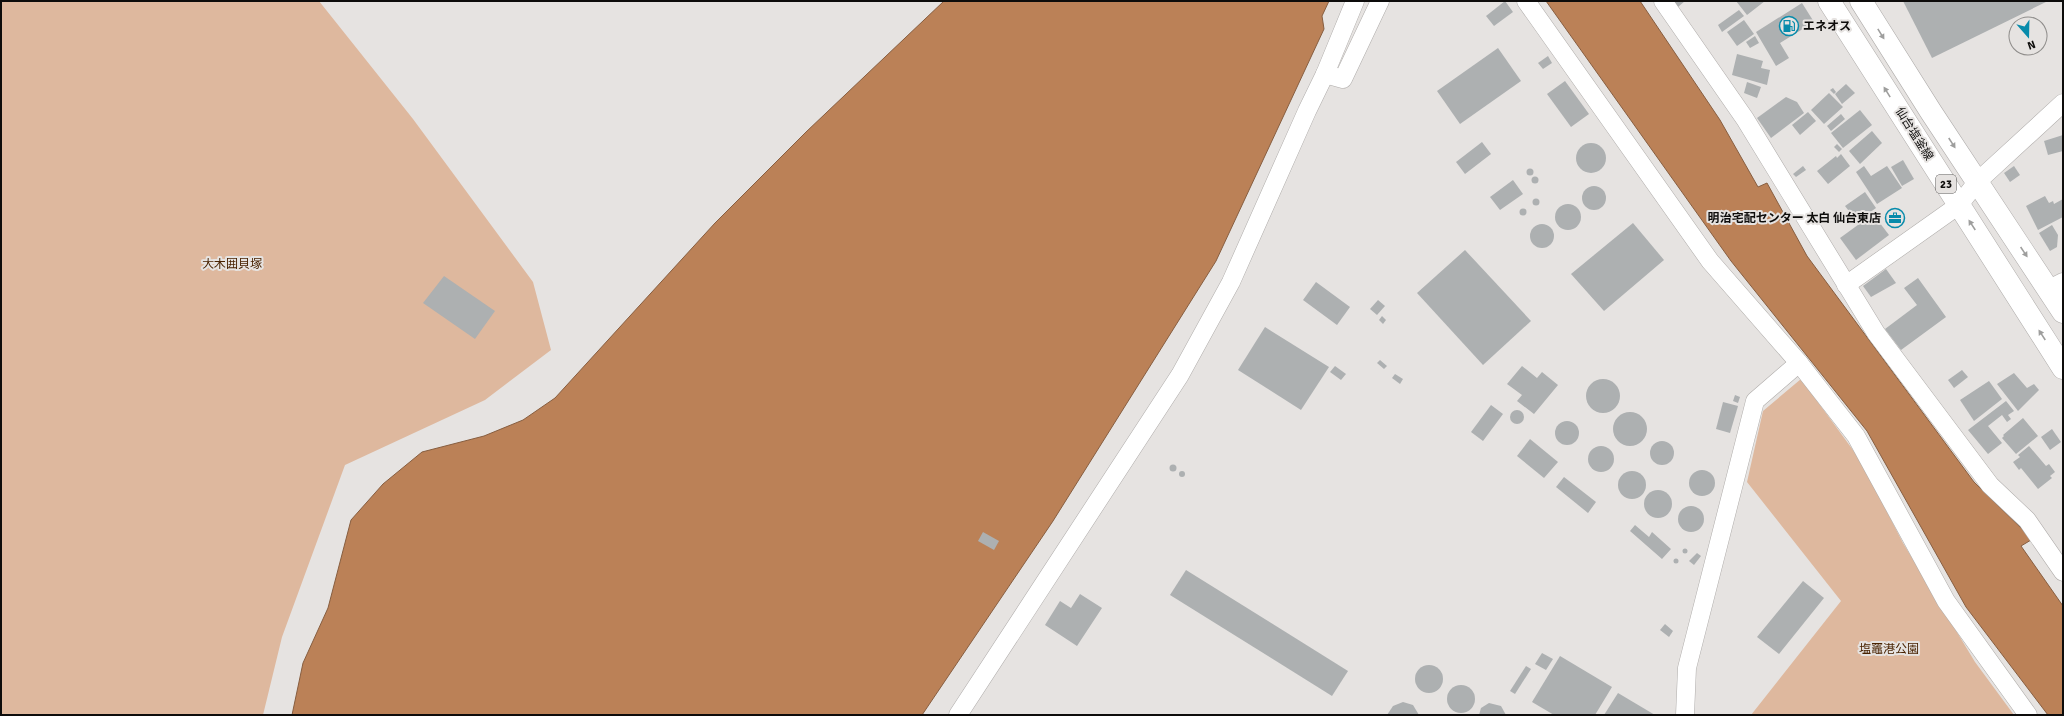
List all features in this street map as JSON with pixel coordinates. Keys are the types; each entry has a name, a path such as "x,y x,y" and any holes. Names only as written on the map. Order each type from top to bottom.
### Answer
{"main road":[{"name":"仙台塩釜線","path":"1829,1 2063,368"},
{"name":"23","path":"1861,1 1977,182 2056,285 2063,312"}],"street":[{"path":"1325,74 1342,79 1380,1"},
{"path":"1526,1 1710,260 1799,363 1856,436 1946,601 2028,715"},
{"path":"1663,1 1745,120 1876,333 1990,485 2027,520 2063,572"},
{"path":"958,715 1180,375 1231,282 1325,74 1353,5"},
{"path":"1846,285 1959,205 1977,182 2063,103"},
{"path":"1685,715 1687,668 1755,401 1799,363"}],"green space":[{"name":"大木囲貝塚","path":"1,1 319,1 413,119 533,282 551,350 485,400 345,465 282,637 263,715 1,715"},
{"name":"塩竈港公園","path":"1801,379 1861,461 1903,543 1975,662 2014,715 1751,715 1841,601 1747,482 1763,411"}],"shaded area":[{"path":"944,1 1329,1 1322,16 1324,29 1216,261 1053,521 922,715 292,715 303,663 328,608 351,520 383,484 422,452 484,436 523,420 555,398 715,223 806,132"},
{"path":"1546,1 1640,1 1720,120 1758,187 1767,183 1807,256 1974,482 2022,529 2031,540 2021,546 2063,606 2063,715 2048,715 1966,607 1867,431 1731,261"}],"building":[{"path":"1505,1 1513,12 1494,26 1486,16"},
{"path":"1672,1 1685,1 1678,7"},
{"path":"1736,1 1765,1 1747,15"},
{"path":"1903,1 2048,1 2017,16 2008,16 2008,21 1932,58"},
{"path":"1802,3 1814,22 1780,43 1789,58 1776,66 1756,32"},
{"path":"1739,10 1744,16 1722,32 1718,25"},
{"path":"1744,20 1754,34 1737,46 1727,32"},
{"path":"1755,36 1759,43 1750,48 1746,42"},
{"path":"1498,48 1521,81 1460,124 1437,91"},
{"path":"1737,54 1763,61 1761,68 1770,70 1767,85 1732,75"},
{"path":"1548,56 1552,63 1543,69 1538,63"},
{"path":"1565,81 1589,114 1571,127 1547,94"},
{"path":"1747,82 1761,87 1757,98 1744,93"},
{"path":"1846,84 1855,93 1842,104 1835,94"},
{"path":"1833,88 1836,92 1834,94 1830,90"},
{"path":"1829,93 1843,107 1824,124 1811,110"},
{"path":"1786,97 1797,102 1804,113 1771,138 1757,118"},
{"path":"1860,110 1872,125 1843,148 1831,133"},
{"path":"1808,112 1816,121 1800,135 1792,125"},
{"path":"1841,114 1845,119 1831,131 1827,126"},
{"path":"1872,131 1882,143 1860,164 1849,151"},
{"path":"2063,135 2063,151 2048,155 2044,141"},
{"path":"1482,142 1491,154 1465,174 1456,162"},
{"path":"1591,143 1602,147 1606,158 1602,169 1591,173 1580,169 1576,158 1580,147"},
{"path":"1837,144 1842,149 1839,152 1834,147"},
{"path":"1841,154 1850,166 1828,184 1817,171 1836,156 1837,158"},
{"path":"1903,160 1914,179 1902,186 1891,167"},
{"path":"1803,166 1806,170 1796,177 1793,174"},
{"path":"1864,166 1871,176 1887,166 1902,188 1877,204 1856,172"},
{"path":"2014,166 2020,175 2010,182 2004,173"},
{"path":"1530,169 1533,172 1530,175 1527,172"},
{"path":"1535,177 1538,180 1535,183 1532,180"},
{"path":"1513,180 1523,194 1500,210 1490,197"},
{"path":"1594,186 1603,189 1606,198 1603,207 1594,210 1585,207 1582,198 1585,189"},
{"path":"1865,192 1876,208 1859,220 1854,213 1852,215 1845,206"},
{"path":"2045,196 2049,203 2053,201 2054,204 2063,199 2063,217 2038,230 2026,206"},
{"path":"1536,199 1539,202 1536,205 1533,202"},
{"path":"1568,204 1577,208 1581,217 1577,226 1568,230 1559,226 1555,217 1559,208"},
{"path":"1523,209 1526,212 1523,215 1520,212"},
{"path":"1873,214 1889,235 1856,260 1840,238"},
{"path":"1633,223 1664,260 1604,311 1571,274"},
{"path":"1542,224 1551,227 1554,236 1551,245 1542,248 1533,245 1530,236 1533,227"},
{"path":"2052,225 2058,235 2057,247 2050,251 2039,233"},
{"path":"1465,250 1531,321 1483,365 1417,293"},
{"path":"1886,269 1896,283 1871,297 1863,286"},
{"path":"444,276 495,311 475,339 423,303"},
{"path":"1918,278 1946,317 1901,350 1885,329 1917,305 1904,288"},
{"path":"1316,282 1350,307 1337,325 1303,300"},
{"path":"1378,300 1385,306 1377,315 1370,309"},
{"path":"1382,316 1386,320 1383,324 1379,320"},
{"path":"1265,327 1329,367 1301,410 1238,370"},
{"path":"1380,360 1387,366 1384,369 1377,363"},
{"path":"1335,366 1346,374 1341,380 1330,372"},
{"path":"1522,366 1537,378 1542,372 1558,385 1534,414 1517,401 1522,395 1507,384"},
{"path":"1962,370 1968,377 1954,388 1948,380"},
{"path":"2014,373 2027,388 2034,384 2039,390 2018,411 1997,384"},
{"path":"1395,374 1403,379 1400,384 1392,378"},
{"path":"1600,379 1606,379 1610,380 1617,386 1620,396 1619,403 1613,410 1606,413 1600,413 1596,412 1589,406 1586,399 1586,393 1587,389 1593,382"},
{"path":"1989,381 2002,399 1974,421 1960,400"},
{"path":"1735,395 1740,397 1738,403 1733,401"},
{"path":"2006,401 2014,411 2008,415 2011,419 2007,422 2002,415 1988,426 2002,443 1988,454 1968,430"},
{"path":"1723,402 1738,406 1730,433 1716,429"},
{"path":"1491,405 1503,414 1483,441 1471,432"},
{"path":"1514,410 1520,410 1524,414 1524,420 1520,424 1514,424 1510,420 1510,414"},
{"path":"1633,412 1642,417 1646,422 1646,436 1642,441 1637,445 1627,446 1623,445 1614,436 1613,426 1614,422 1623,413"},
{"path":"2023,418 2038,436 2016,454 2002,438 2004,436 2003,435"},
{"path":"1567,421 1575,425 1579,433 1575,441 1567,445 1559,441 1555,433 1559,425"},
{"path":"2052,429 2061,442 2050,450 2041,437"},
{"path":"1530,439 1558,462 1544,478 1517,456"},
{"path":"1657,441 1667,441 1674,448 1674,458 1667,465 1657,465 1650,458 1650,448"},
{"path":"1601,446 1610,450 1614,459 1610,468 1601,472 1592,468 1588,459 1592,450"},
{"path":"2029,446 2046,466 2049,464 2055,472 2050,476 2052,478 2038,489 2021,468 2019,470 2013,462 2020,457 2018,455"},
{"path":"1173,464 1176,465 1176,471 1173,472 1170,471 1169,468 1170,465"},
{"path":"1702,470 1711,474 1715,483 1711,492 1702,496 1693,492 1689,483 1693,474"},
{"path":"1182,471 1185,474 1182,477 1179,474"},
{"path":"1632,471 1642,475 1646,485 1642,495 1632,499 1622,495 1618,485 1622,475"},
{"path":"1564,477 1596,502 1588,513 1556,487"},
{"path":"1658,490 1668,494 1672,504 1668,514 1658,518 1648,514 1644,504 1648,494"},
{"path":"1691,506 1700,510 1704,519 1700,528 1691,532 1682,528 1678,519 1682,510"},
{"path":"1635,525 1649,537 1652,532 1671,549 1662,559 1630,531"},
{"path":"983,532 999,541 994,550 978,541"},
{"path":"1683,549 1687,549 1687,553 1683,553"},
{"path":"1697,553 1701,556 1694,565 1689,561"},
{"path":"1674,559 1678,559 1678,563 1674,563"},
{"path":"1186,570 1348,671 1332,696 1170,595"},
{"path":"1803,581 1824,598 1779,654 1757,637"},
{"path":"1080,594 1102,608 1077,646 1045,625 1060,601 1071,608"},
{"path":"1665,624 1673,631 1669,637 1660,630"},
{"path":"1542,653 1553,659 1546,670 1535,664"},
{"path":"1560,656 1612,687 1595,715 1554,715 1532,702"},
{"path":"1429,665 1439,669 1443,679 1439,689 1429,693 1419,689 1415,679 1419,669"},
{"path":"1526,666 1531,669 1515,694 1510,691"},
{"path":"1461,685 1471,689 1475,699 1471,709 1461,713 1451,709 1447,699 1451,689"},
{"path":"1618,693 1655,715 1604,715"},
{"path":"1403,702 1413,705 1419,715 1387,715 1393,706"},
{"path":"1489,703 1501,706 1506,715 1479,715 1481,708"}],"place":[{"name":"エネオス","path":"1789,26"},
{"name":"明治宅配センター 太白 仙台東店","path":"1895,218"}]}
